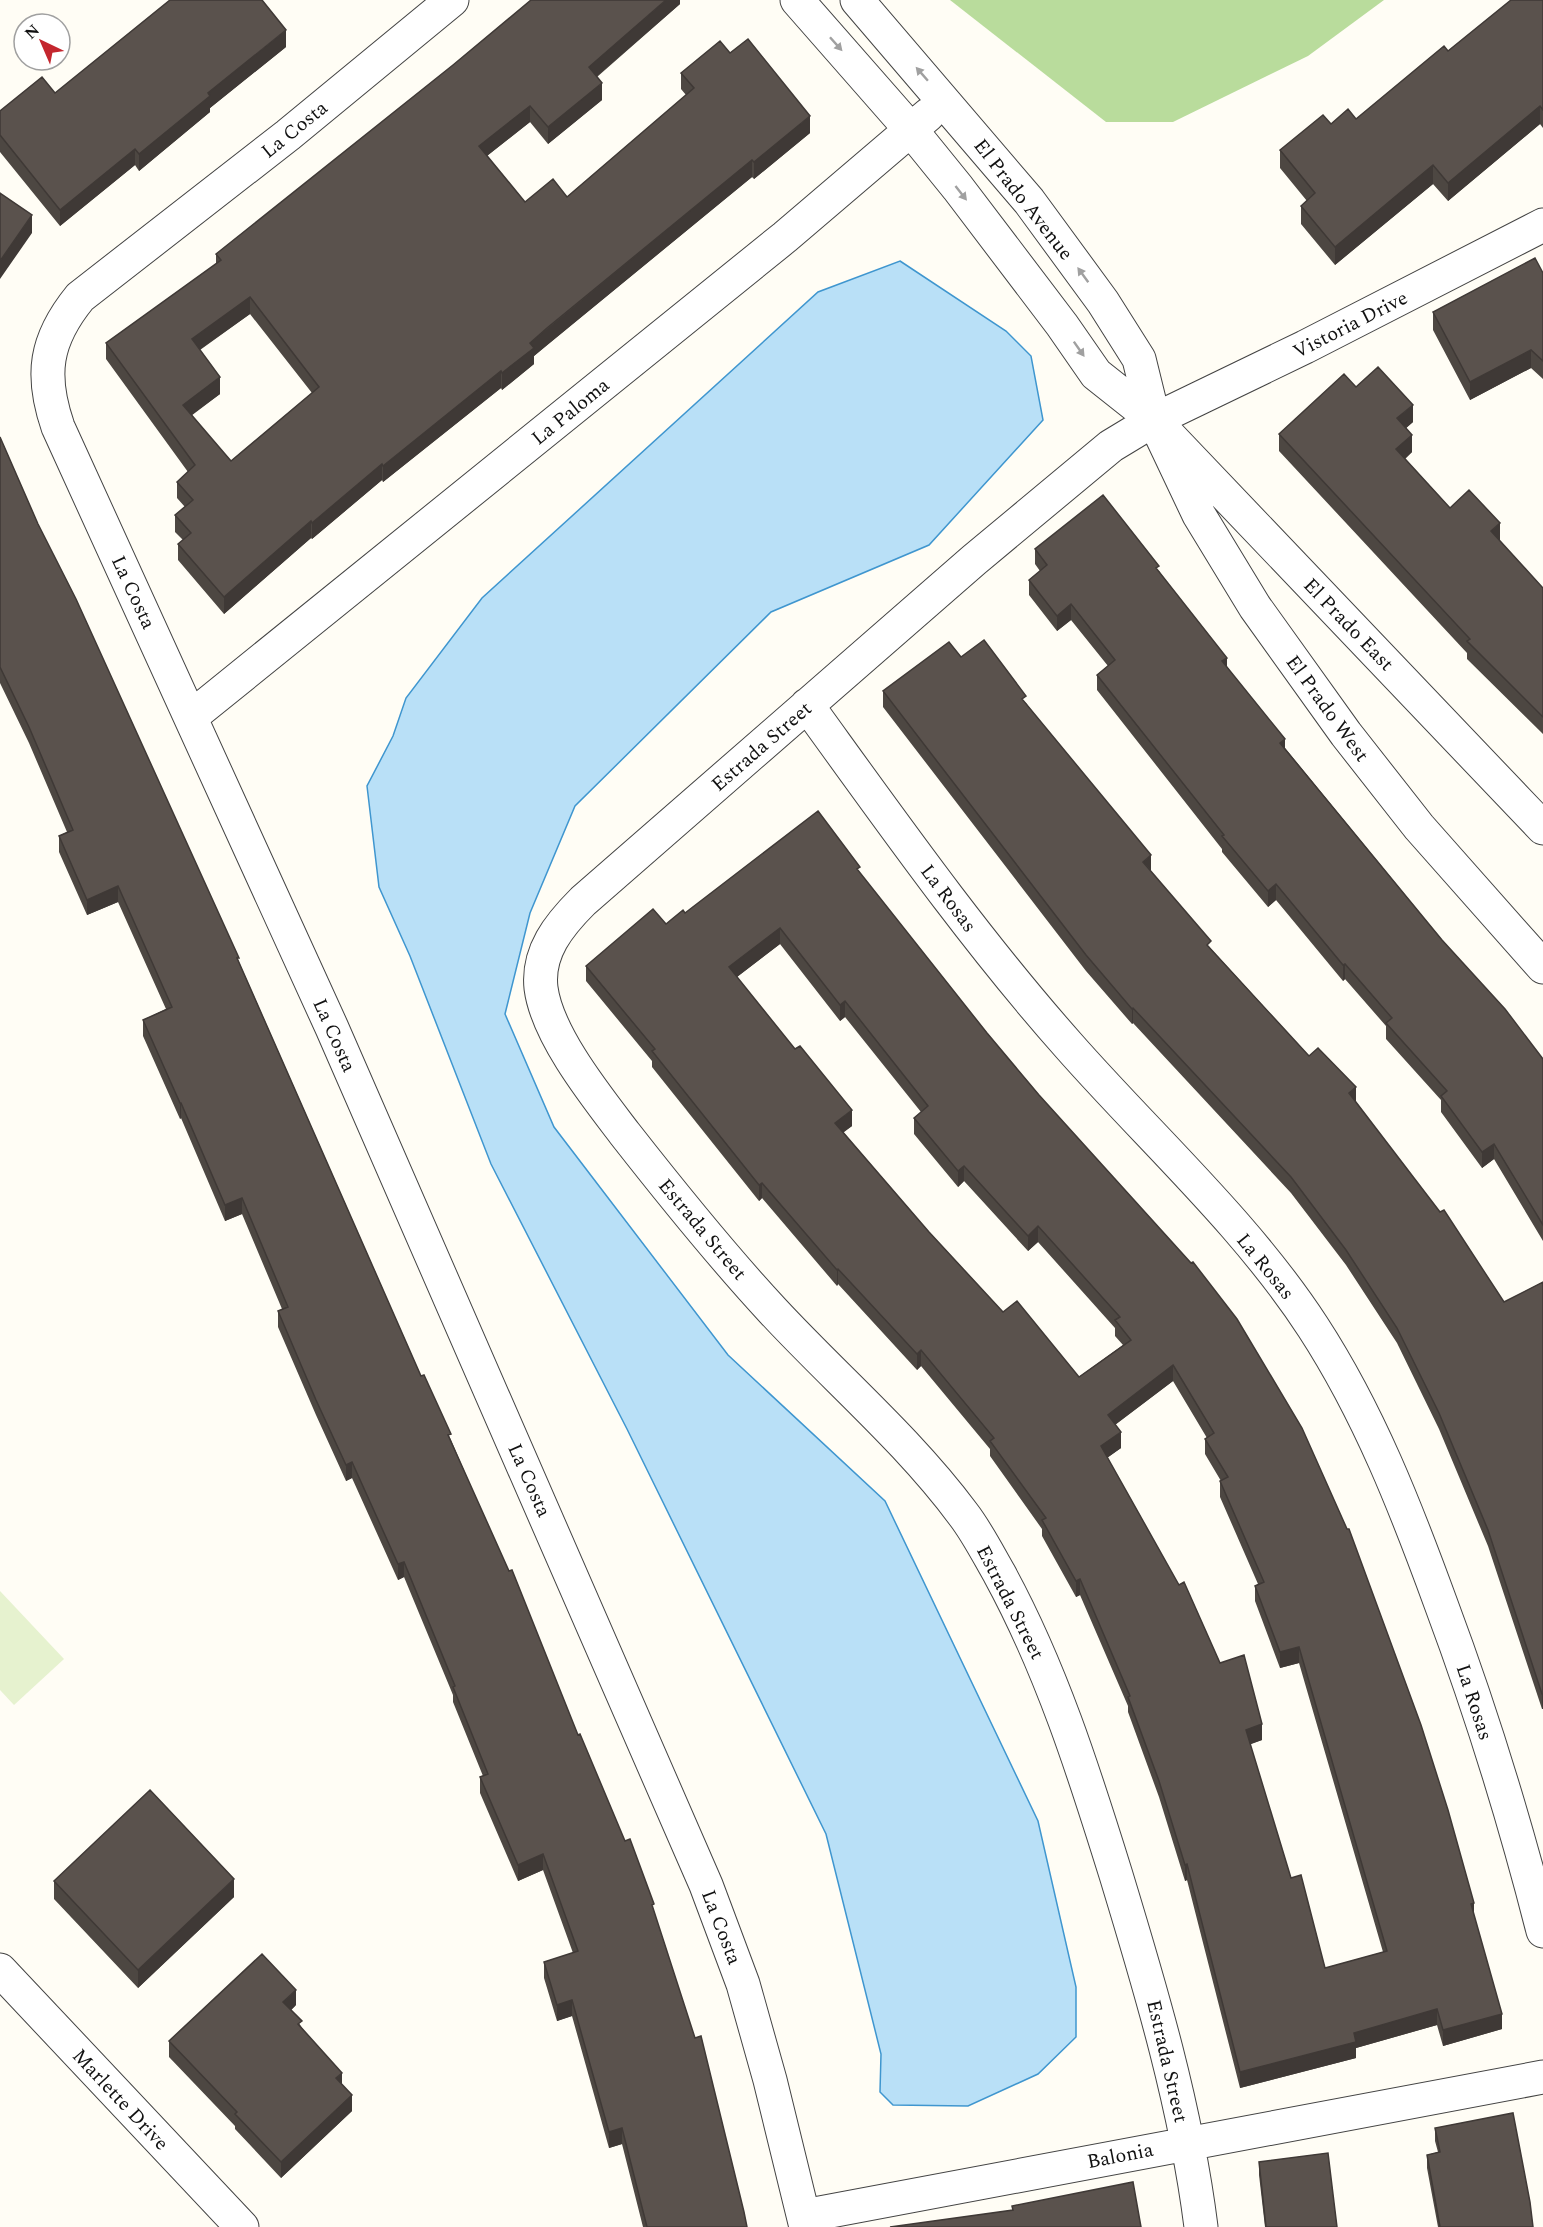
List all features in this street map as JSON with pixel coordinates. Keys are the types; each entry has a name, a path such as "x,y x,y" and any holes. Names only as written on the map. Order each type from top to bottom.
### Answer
{"street":[{"name":"La Costa","path":"452,0 288,135 95,284 68,312 52,342 48,360 52,410 332,1028 706,1885 743,1984 770,2080 805,2222"},
{"name":"El Prado East","path":"797,0 911,130 1010,256 1096,374 1154,420 1543,828"},
{"name":"El Prado Avenue","path":"857,0 945,100 1029,201 1103,302 1139,359 1154,420"},
{"name":"La Paloma","path":"192,717 776,244 945,100"},
{"name":"Vistoria Drive","path":"1154,420 1305,347 1543,225"},
{"name":"Estrada Street","path":"1154,420 1110,446 1091,461 583,901 561,923 550,941 542,964 541,987 551,1021 571,1058 608,1112 653,1170 771,1309 929,1472 966,1517 998,1572 1028,1629 1083,1771 1150,1985 1188,2142 1201,2227"},
{"name":"El Prado West","path":"1154,420 1199,515 1255,607 1346,734 1419,827 1543,968"},
{"name":"La Rosas","path":"807,705 981,941 1069,1046 1240,1232 1278,1278 1328,1352 1377,1443 1405,1506 1459,1652 1507,1800 1543,1931"},
{"name":"Marlette Drive","path":"0,1970 242,2227"},
{"name":"Balonia","path":"805,2222 1188,2142 1543,2077"}],"green space":[{"path":"950,0 1384,0 1308,56 1173,122 1106,122"},
{"path":"0,1591 64,1659 14,1705 0,1690"}],"water":[{"path":"900,261 1006,331 1031,356 1043,420 929,545 771,612 575,806 530,913 505,1014 554,1127 728,1355 885,1501 1038,1821 1076,1987 1076,2037 1038,2074 968,2106 893,2105 880,2092 881,2054 826,1834 627,1429 491,1164 410,956 379,887 367,786 393,736 406,698 482,598 818,292"}],"building":[{"path":"170,0 262,0 286,30 208,93 210,96 139,154 135,149 60,210 0,135 0,111 42,77 55,93"},
{"path":"531,0 666,0 589,67 602,83 548,127 530,106 479,146 525,202 553,179 567,197 694,88 681,73 720,41 730,53 748,39 810,116 754,162 752,160 547,328 530,343 534,348 502,373 501,371 383,466 382,464 312,523 311,521 224,597 178,544 191,533 175,515 193,500 177,482 195,465 106,343 221,260 216,254","holes":["250,297 319,387 231,461 183,405 220,377 192,339"]},
{"path":"1511,0 1543,0 1543,110 1540,106 1448,183 1433,165 1335,247 1301,206 1315,193 1280,150 1323,115 1331,124 1348,109 1356,119 1444,46 1448,51"},
{"path":"0,193 32,215 0,261"},
{"path":"1535,258 1543,273 1543,361 1531,350 1470,382 1433,312"},
{"path":"1378,367 1413,405 1397,418 1412,435 1396,449 1450,508 1469,490 1500,523 1491,531 1543,588 1543,717 1467,641 1470,639 1279,434 1344,374 1356,387"},
{"path":"0,437 239,958 237,958 421,1376 424,1375 451,1434 448,1435 509,1571 512,1570 578,1735 580,1734 625,1841 630,1839 654,1904 652,1905 695,2038 701,2036 747,2227 647,2227 622,2128 609,2132 572,2000 557,2005 544,1962 578,1951 543,1854 518,1865 480,1777 488,1774 404,1562 398,1564 352,1462 346,1465 316,1400 278,1311 288,1307 242,1198 225,1205 143,1020 172,1007 118,886 87,900 59,836 73,830 29,727 0,667"},
{"path":"1103,495 1159,566 1156,568 1227,658 1222,661 1285,739 1280,743 1442,940 1505,1009 1543,1059 1543,1225 1494,1144 1482,1152 1441,1096 1447,1091 1386,1023 1392,1018 1345,964 1343,965 1276,884 1268,891 1222,836 1224,835 1097,675 1115,660 1071,604 1057,616 1029,580 1047,565 1035,549"},
{"path":"984,640 1026,696 1022,699 1151,855 1143,862 1211,941 1207,945 1309,1056 1318,1048 1356,1087 1349,1093 1440,1212 1444,1210 1504,1302 1543,1282 1543,1694 1488,1530 1439,1413 1397,1328 1346,1250 1291,1177 1132,1009 1086,955 883,691 949,642 961,657"},
{"path":"818,811 860,867 857,869 987,1033 1039,1095 1191,1263 1193,1262 1237,1319 1302,1428 1347,1529 1349,1529 1421,1725 1448,1810 1474,1903 1471,1904 1502,2014 1443,2030 1437,2009 1354,2033 1356,2042 1240,2072 1187,1864 1185,1865 1159,1781 1128,1697 1130,1696 1080,1579 1076,1581 1042,1520 1046,1518 990,1441 994,1438 921,1350 917,1354 837,1270 762,1183 759,1185 652,1051 655,1049 586,966 653,909 666,924 683,910 685,913","holes":["780,928 840,1005 845,1001 928,1106 914,1118 958,1171 964,1166 1028,1236 1038,1226 1120,1317 1115,1320 1131,1340 1079,1377 1017,1301 1003,1312 929,1232 835,1123 852,1110 800,1046 795,1049 729,967","1173,1365 1214,1433 1205,1439 1228,1477 1220,1481 1264,1582 1255,1586 1280,1652 1299,1647 1387,1951 1325,1968 1301,1875 1291,1878 1246,1730 1262,1724 1244,1655 1220,1663 1184,1582 1179,1585 1101,1446 1121,1432 1108,1415"]},
{"path":"150,1790 234,1879 138,1970 54,1881"},
{"path":"262,1954 296,1990 283,2002 302,2021 298,2024 342,2073 336,2078 352,2095 281,2162 169,2041"},
{"path":"1513,2113 1533,2227 1440,2227 1427,2155 1440,2152 1435,2128"},
{"path":"1328,2153 1337,2227 1266,2227 1259,2162"},
{"path":"1133,2182 1141,2227 890,2227 1013,2210 1012,2206"}]}
